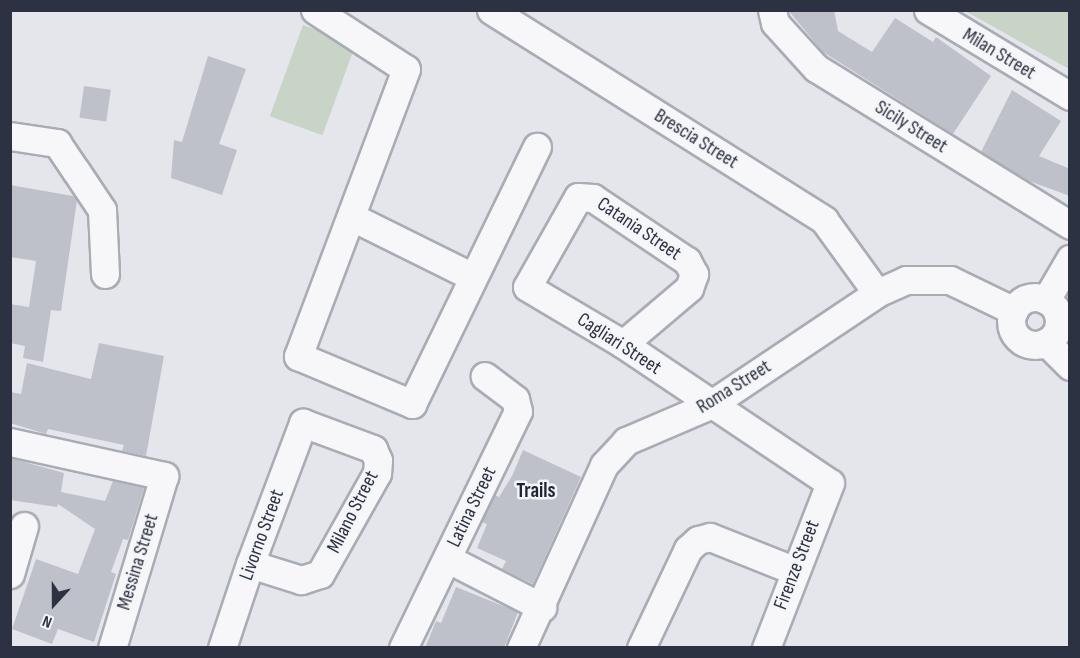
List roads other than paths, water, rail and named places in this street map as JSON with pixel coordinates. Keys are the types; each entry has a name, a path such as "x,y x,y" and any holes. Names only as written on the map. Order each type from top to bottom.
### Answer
{"street":[{"path":"315,10 406,69 298,356 412,404 537,147"},
{"name":"Brescia Street","path":"491,10 824,220 877,293"},
{"name":"Sicily Street","path":"772,10 775,23 816,69 1070,225"},
{"name":"Milan Street","path":"928,10 1070,96"},
{"path":"10,136 57,143 102,210 105,274"},
{"name":"Catania Street","path":"527,287 573,203 578,197 593,198 687,261 694,274 688,288 622,344"},
{"path":"352,217 473,277"},
{"path":"1046,300 1070,259"},
{"name":"Roma Street","path":"521,648 542,607 604,465 626,441 710,405 877,293 906,280 950,280 1014,311"},
{"name":"Cagliari Street","path":"527,287 622,344 710,405 830,483"},
{"path":"1024,300 1046,300 1059,317 1056,332 1046,342 1032,345 1019,338 1012,326 1014,311 1024,300"},
{"path":"1046,342 1070,366"},
{"name":"Latina Street","path":"403,648 518,411 514,399 485,376"},
{"name":"Milano Street","path":"250,564 301,580 320,574 376,473 378,460 373,449 303,423"},
{"name":"Livorno Street","path":"222,648 250,564 303,423"},
{"name":"Messina Street","path":"10,442 164,476 112,648"},
{"name":"Firenze Street","path":"766,648 793,570 830,483"},
{"path":"12,561 24,526"},
{"path":"641,648 688,549 698,540 710,537 793,570"},
{"path":"447,559 542,607"}],"district":[{"name":"Trails","path":"536,491"}]}
